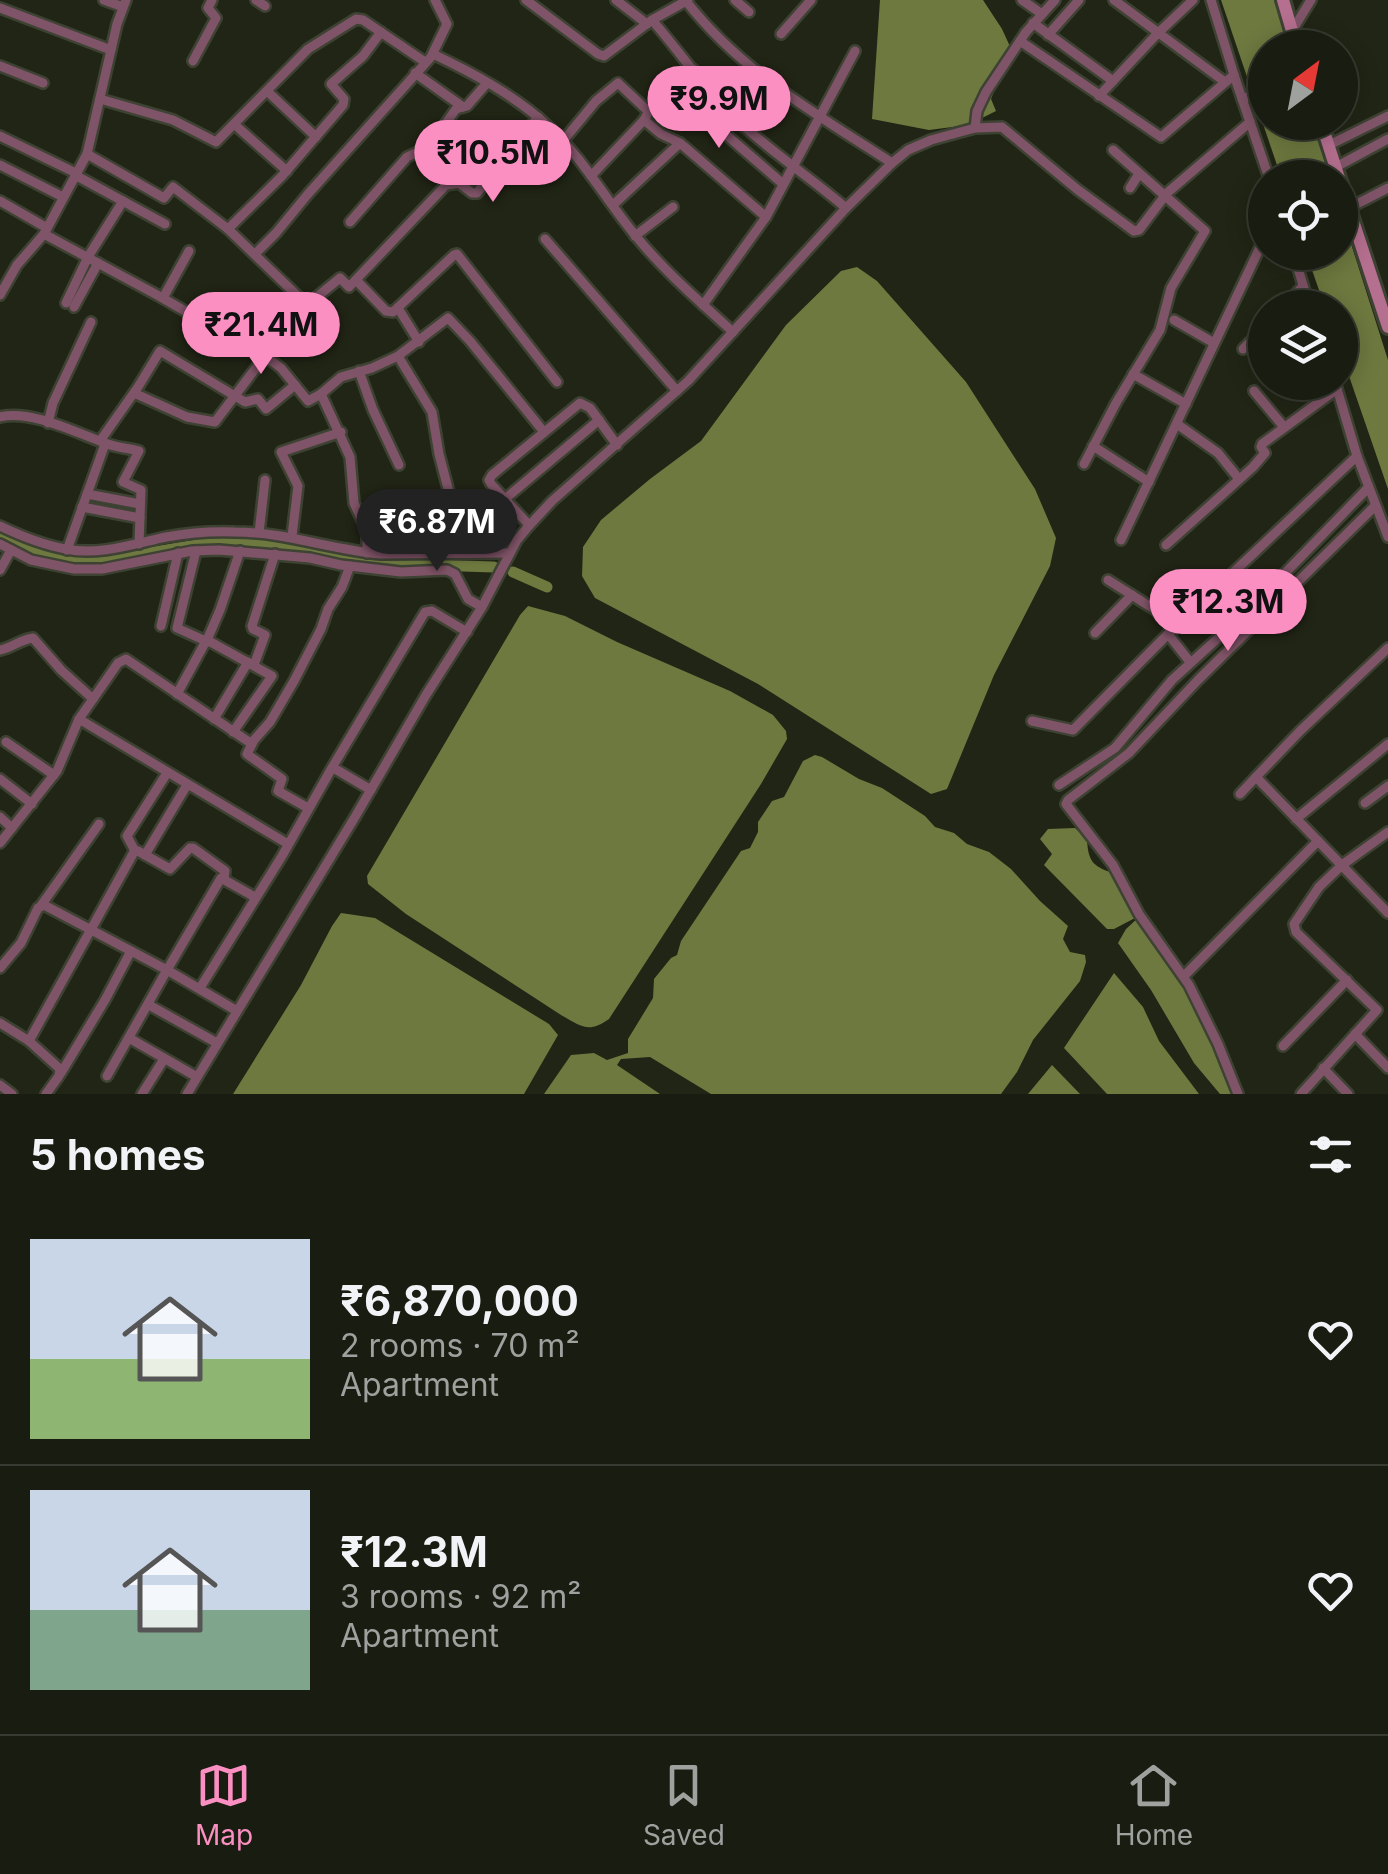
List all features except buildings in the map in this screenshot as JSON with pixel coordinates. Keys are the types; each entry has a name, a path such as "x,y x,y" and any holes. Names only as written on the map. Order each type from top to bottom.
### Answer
{"street":[{"path":"0,295 45,231 87,154 124,4 104,0"},
{"path":"193,61 216,18 208,6 212,0"},
{"path":"255,254 429,58 447,24 435,0"},
{"path":"526,0 602,56 687,1 706,26 750,68 892,162"},
{"path":"616,0 650,22 734,118 846,208"},
{"path":"735,0 750,12"},
{"path":"792,0 802,10"},
{"path":"782,34 810,0"},
{"path":"1022,0 1042,14"},
{"path":"975,128 980,101 1033,24 1055,0"},
{"path":"1048,34 1079,0"},
{"path":"1114,0 1230,78"},
{"path":"1099,96 1192,0"},
{"path":"1211,0 1230,78 1248,116"},
{"path":"1283,0 1292,30"},
{"path":"1293,30 1310,0"},
{"path":"0,8 111,50"},
{"path":"100,99 173,120 216,142 308,48 356,18 363,20 429,58 486,83 538,117 563,141 635,236 733,332"},
{"path":"1033,24 1112,82"},
{"path":"228,229 286,171 344,102 330,84 362,56 381,32"},
{"path":"1020,42 1158,136 1163,136 1230,78"},
{"path":"703,305 766,217 855,51"},
{"path":"0,66 43,83"},
{"path":"590,176 653,104 694,70"},
{"path":"415,72 463,107"},
{"path":"350,222 407,156 437,137 456,110 467,106 486,83"},
{"path":"563,141 596,101 620,84 661,134 680,142 766,217"},
{"path":"267,91 316,137"},
{"path":"1242,99 1248,97"},
{"path":"1328,145 1388,116"},
{"path":"134,393 187,417 216,422 307,305 338,279 348,287 446,185 458,183 472,194 477,193 538,117"},
{"path":"734,118 723,132 784,184"},
{"path":"234,124 286,171"},
{"path":"187,1094 529,525 677,391 892,162 917,145 975,128 1007,129 1078,190 1134,230 1142,226 1164,196 1248,124"},
{"path":"0,136 165,224"},
{"path":"1358,161 1388,139"},
{"path":"1327,140 1333,160"},
{"path":"613,206 680,142"},
{"path":"1084,464 1160,330 1170,288 1205,231 1113,150"},
{"path":"87,154 164,198 174,188 228,229 307,305"},
{"path":"0,165 63,196"},
{"path":"1130,188 1139,174"},
{"path":"1358,203 1388,188"},
{"path":"70,305 123,201"},
{"path":"0,202 93,260 265,357 282,368 308,401 341,377 398,356 446,319 451,320 544,432"},
{"path":"635,236 672,207"},
{"path":"1358,238 1388,327"},
{"path":"545,240 677,391"},
{"path":"163,298 189,251"},
{"path":"356,280 386,311 393,312 457,254 557,382"},
{"path":"1121,540 1249,270"},
{"path":"1299,270 1305,290"},
{"path":"1300,290 1304,286"},
{"path":"398,308 419,342"},
{"path":"1174,320 1214,344"},
{"path":"48,422 91,322"},
{"path":"1242,349 1248,343"},
{"path":"66,550 102,442 160,350 234,396 245,402 258,400 266,409 295,385"},
{"path":"398,356 432,412 452,500 436,554"},
{"path":"359,371 398,465"},
{"path":"1134,374 1186,404"},
{"path":"322,394 350,457 354,503 367,531 367,553"},
{"path":"1261,400 1284,428"},
{"path":"1166,544 1265,454 1261,445 1319,400"},
{"path":"1340,400 1356,456 1388,537"},
{"path":"529,525 491,484 490,477 580,403 590,408 618,445"},
{"path":"0,417 14,414 48,422 139,451 124,482 140,488 139,544"},
{"path":"505,499 599,420"},
{"path":"1176,424 1218,454 1239,479"},
{"path":"292,536 298,486 281,452 341,432"},
{"path":"1093,446 1149,482"},
{"path":"1032,721 1073,730 1356,456"},
{"path":"259,533 265,480"},
{"path":"1059,785 1115,748 1172,680 1251,608 1368,488"},
{"path":"87,494 140,504"},
{"path":"1238,1094 1184,976 1139,914 1115,868 1066,802 1129,753 1375,506"},
{"path":"82,507 140,518"},
{"path":"0,526 66,550 107,550 185,534 259,533 292,536 367,553 510,553"},
{"path":"0,544 31,560 74,570 102,570 196,551 240,551 401,572 452,571 468,600 482,607"},
{"path":"0,569 12,550"},
{"path":"196,551 177,628 271,675 233,732"},
{"path":"177,694 207,641 240,551"},
{"path":"161,626 178,554"},
{"path":"214,719 251,664 265,635 252,626 275,554"},
{"path":"308,808 278,790 282,779 247,756 289,691 350,566"},
{"path":"1108,580 1154,609 1190,662"},
{"path":"1094,633 1132,595"},
{"path":"200,988 425,612 432,611 466,632"},
{"path":"0,650 33,638 92,699"},
{"path":"1240,794 1388,648"},
{"path":"0,843 54,775 79,719 121,660 131,662 252,744"},
{"path":"79,719 288,844"},
{"path":"6,742 54,775"},
{"path":"1296,819 1388,744"},
{"path":"337,770 371,790"},
{"path":"166,773 127,836 140,853 170,869 193,848 225,871 224,878"},
{"path":"1256,777 1388,913"},
{"path":"0,779 32,804"},
{"path":"29,1041 90,930 188,786"},
{"path":"1365,803 1388,786"},
{"path":"0,817 12,828"},
{"path":"0,968 21,943 40,906 99,824"},
{"path":"1301,1094 1378,1010 1294,928 1314,892 1342,865 1388,832"},
{"path":"1184,976 1318,841"},
{"path":"224,878 256,898"},
{"path":"107,1076 219,880 224,878"},
{"path":"40,906 167,970 237,1011"},
{"path":"46,1094 131,951"},
{"path":"1283,1046 1348,980"},
{"path":"149,1005 217,1044"},
{"path":"0,1023 29,1041 61,1073"},
{"path":"1356,1034 1388,1068"},
{"path":"129,1038 198,1077"},
{"path":"142,1094 164,1059"},
{"path":"1324,1068 1348,1094"},
{"path":"0,1085 12,1094"}],"shaded area":[{"path":"880,0 983,0 1013,53 1001,77 993,74 987,82 995,88 991,99 996,111 968,125 929,130 872,119"},
{"path":"1221,0 1274,0 1284,30 1248,30 1248,80"},
{"path":"1268,140 1318,140 1325,160 1275,160"},
{"path":"1358,266 1388,360 1388,489 1357,400 1358,290 1319,290 1312,270 1358,270"},
{"path":"857,267 877,281 966,382 1035,489 1056,538 1050,566 994,675 947,789 931,794 758,684 595,598 582,576 583,547 601,520 701,441 786,325 841,271"},
{"path":"528,606 565,616 730,691 773,715 786,731 787,739 761,784 609,1019 590,1027 561,1015 406,914 368,884 367,876"},
{"path":"815,755 882,788 935,827 989,852 1068,926 1063,939 1070,952 1085,955 1080,981 1033,1040 1001,1094 711,1094 650,1057 621,1059 617,1065 660,1094 544,1094 571,1055 594,1053 607,1060 628,1053 628,1039 653,998 654,979 677,955 681,941 741,851 750,848 758,822 772,801 784,797 803,761"},
{"path":"1075,828 1087,839 1094,863 1116,874 1136,911 1135,918 1114,929 1107,929 1044,865 1052,854 1040,839 1048,829"},
{"path":"341,913 375,918 549,1024 558,1035 524,1094 233,1094"},
{"path":"1139,917 1193,1000 1235,1094 1220,1094 1194,1063 1118,943"},
{"path":"1114,973 1143,1007 1159,1041 1199,1094 1107,1094 1064,1048"},
{"path":"1052,1065 1080,1094 1028,1094"}],"waterway":[{"path":"0,535 20,548 89,563 215,542 271,543 352,560 494,567"},
{"path":"513,572 547,587"}]}
